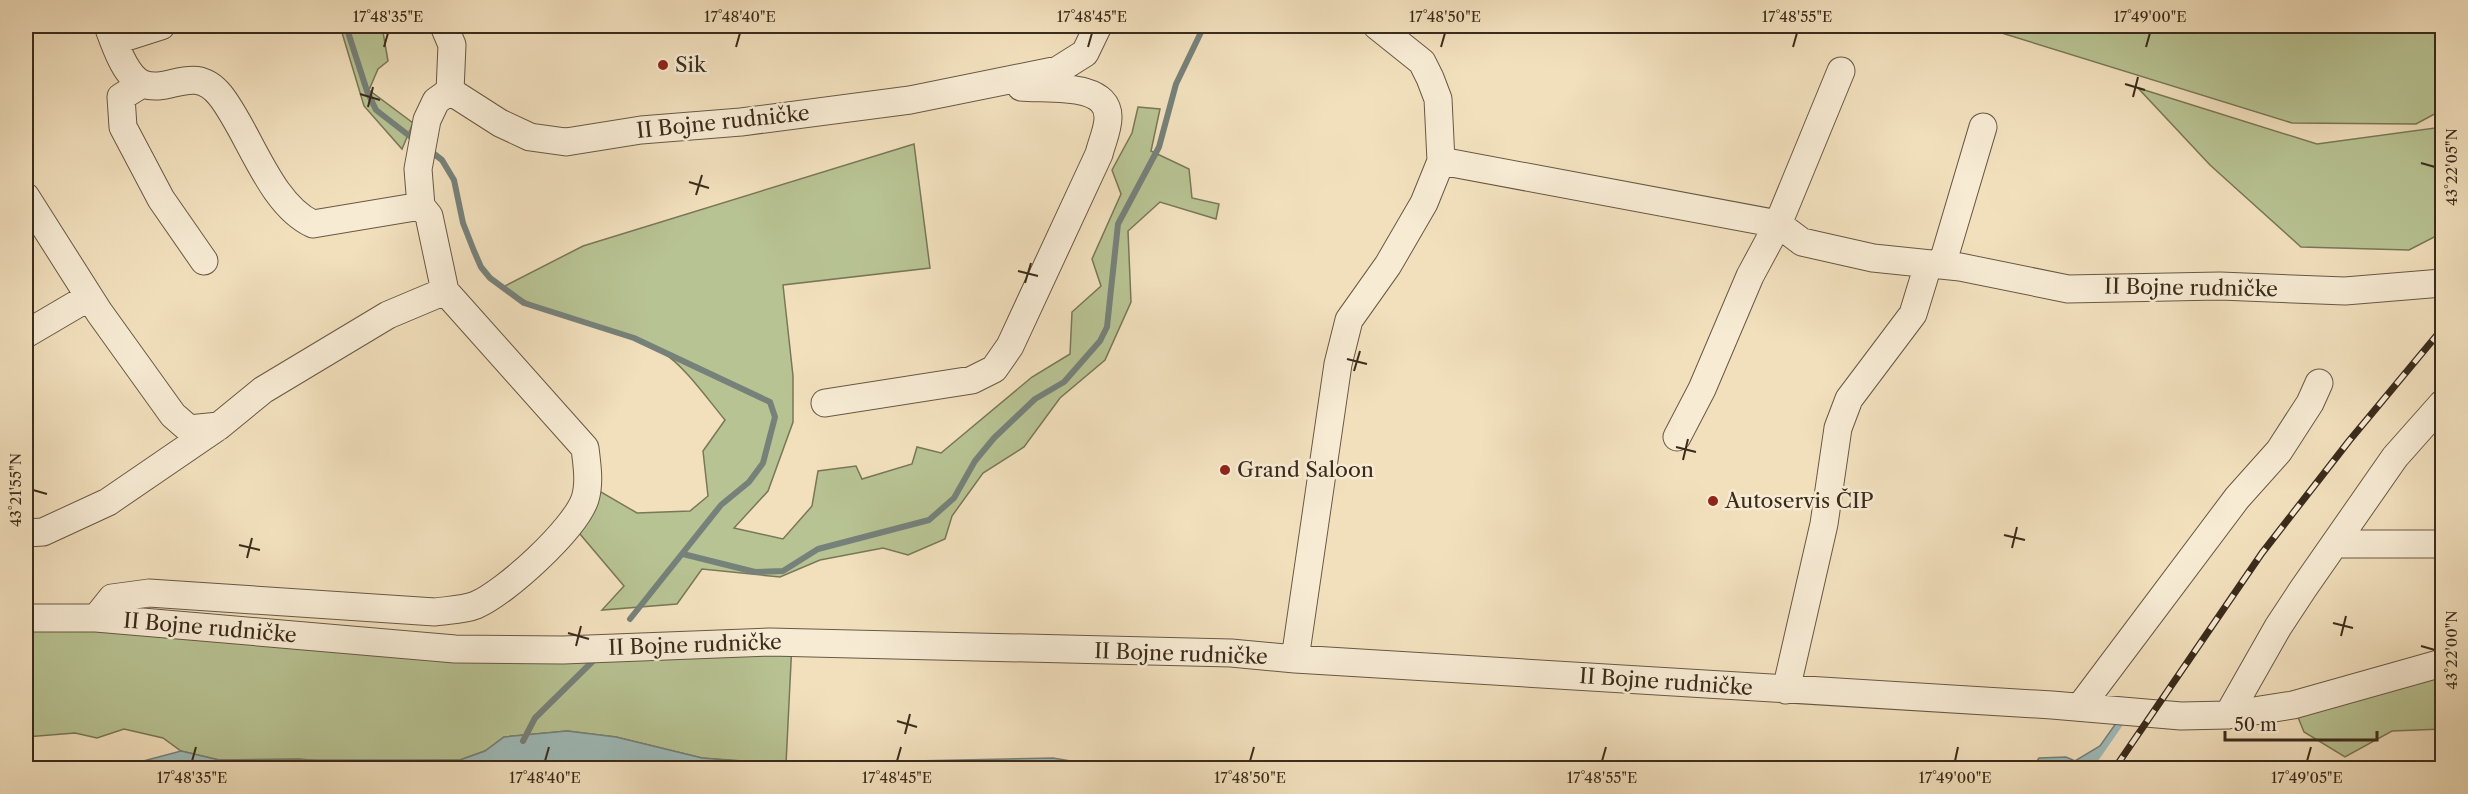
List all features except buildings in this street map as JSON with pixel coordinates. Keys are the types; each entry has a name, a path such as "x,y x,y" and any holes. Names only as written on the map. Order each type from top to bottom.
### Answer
{"street":[{"path":"142,84 130,71 111,33 160,26"},
{"path":"444,26 452,45 450,91"},
{"name":"II Bojne rudničke","path":"96,618 112,598 149,593 435,612 476,605 510,583 567,528 585,499 588,473 585,448 445,291 429,216 421,206 418,169 422,143 435,101 450,91 500,123 530,137 566,142 641,130 741,122 910,100 1058,70 1086,53 1098,26"},
{"name":"II Bojne rudničke","path":"1295,659 1338,364 1349,320 1388,265 1424,203 1441,160 1438,99 1430,78 1422,62 1377,26"},
{"path":"1677,437 1702,389 1750,276 1778,224 1840,71"},
{"path":"204,261 162,199 123,127 121,97 142,84 162,86 185,79 203,83 219,94 255,157 297,217 313,224 421,206"},
{"name":"II Bojne rudničke","path":"825,403 972,380 994,369 1010,346 1099,154 1108,120 1108,110 1099,97 1081,90 1023,88 1006,80"},
{"path":"1786,690 1824,524 1838,428 1849,399 1913,315 1935,265 1983,127"},
{"path":"1441,160 1778,224"},
{"path":"26,197 89,297 173,415 189,429 219,426"},
{"name":"II Bojne rudničke","path":"1778,224 1802,242 1873,258 1935,265 2068,288 2220,286 2346,291 2442,283"},
{"path":"26,533 43,532 108,502 219,426 263,390 388,315 445,291"},
{"path":"26,334 89,297"},
{"path":"2080,707 2237,498 2279,451 2310,403 2319,382"},
{"path":"2228,715 2278,627 2395,457 2442,404"},
{"path":"2337,543 2442,544"},
{"name":"II Bojne rudničke","path":"26,618 96,618 455,649 562,650 770,642 1231,653 1295,659 2080,707 2181,716 2228,715 2293,705 2442,663"}],"green space":[{"path":"340,26 382,26 388,61 378,69 369,90 413,123 402,149 364,106"},
{"path":"1979,26 2442,26 2442,110 2416,124 2292,123"},
{"path":"2138,88 2317,144 2442,127 2442,233 2409,250 2301,247 2210,165"},
{"path":"1138,107 1160,109 1151,151 1189,169 1192,198 1219,204 1216,219 1160,202 1128,231 1131,302 1105,360 1060,398 1024,447 983,473 952,516 945,539 908,555 883,548 820,560 780,577 702,569 677,604 602,610 624,586 580,534 596,489 637,513 690,511 708,496 703,451 725,420 687,374 663,353 624,335 541,308 503,287 583,246 914,144 930,268 783,285 793,376 793,422 768,491 734,528 783,539 812,506 818,471 856,466 862,479 912,464 917,447 941,453 1032,377 1070,354 1072,312 1101,286 1092,259 1121,194 1112,170 1132,133"},
{"path":"26,618 455,649 792,642 786,764 702,758 616,737 567,731 504,737 485,751 460,760 333,762 299,759 219,760 181,751 163,738 124,729 97,738 75,733 26,737"},
{"path":"2442,663 2442,729 2392,731 2345,757 2304,732 2293,705"}],"water":[{"path":"2131,702 2152,702 2104,768 2032,768 2039,758 2066,757 2075,761 2100,746"},
{"path":"567,731 616,737 702,758 772,764 1053,758 1112,768 117,768 181,751 219,760 460,760 485,751 504,737"}],"pier":[{"path":"2141,699 2153,699 2154,703 2108,768 2093,768"}],"waterway":[{"path":"346,26 367,91 376,110 416,141"},
{"path":"683,554 755,572 783,571 818,549 929,520 954,498 975,461 994,438 1035,399 1064,382 1100,341 1107,327 1118,224 1159,147 1176,84 1204,26"},
{"path":"429,150 442,160 454,180 463,223 481,267 490,278 524,303 634,338 770,402 775,417 763,463 749,482 721,505 630,619"},
{"path":"523,741 535,718 593,661"}],"railway":[{"path":"2115,768 2262,553 2349,441 2442,329"}],"place":[{"name":"Sik","path":"663,65"},
{"name":"Grand Saloon","path":"1225,470"},
{"name":"Autoservis ČIP","path":"1713,501"}]}
